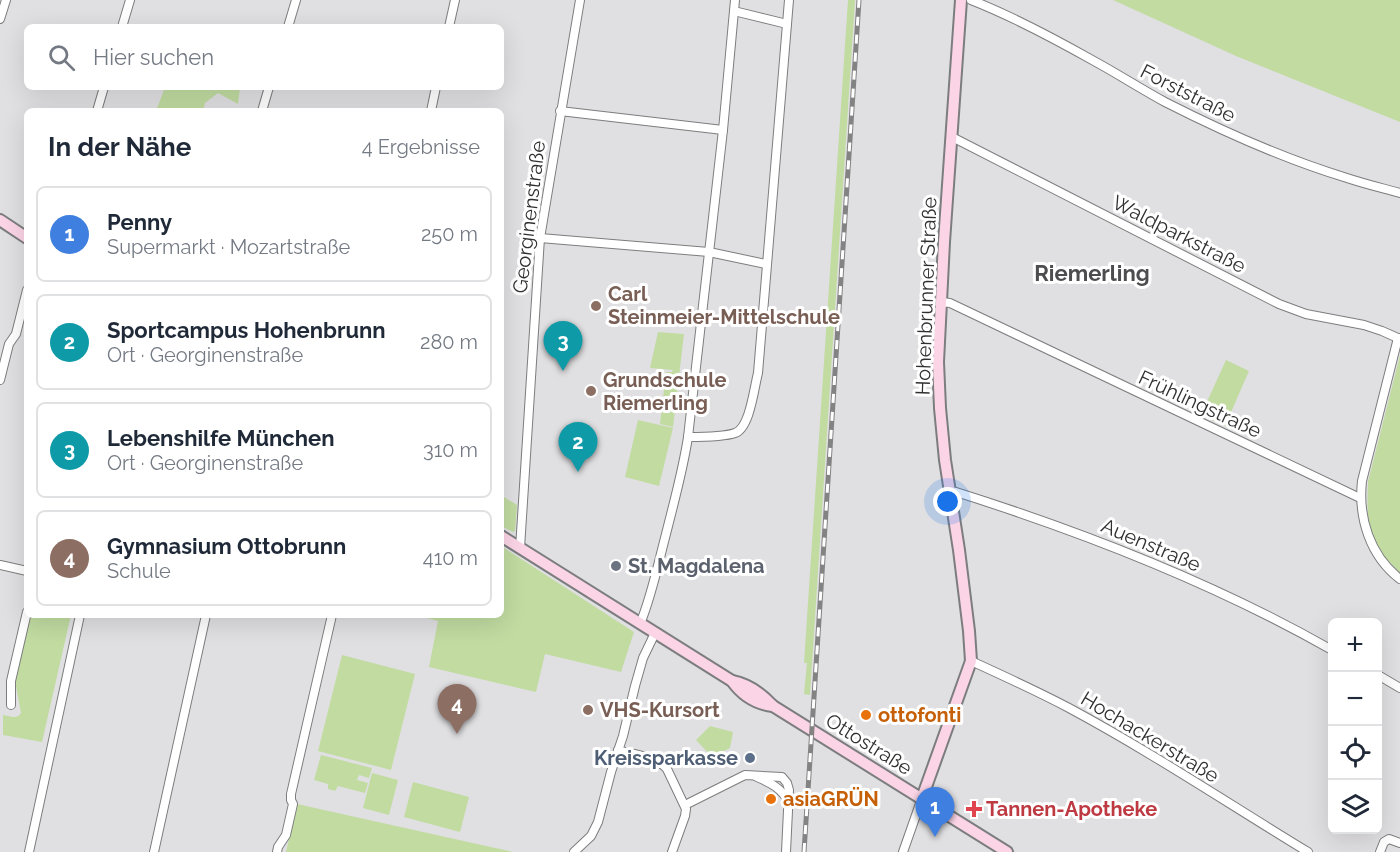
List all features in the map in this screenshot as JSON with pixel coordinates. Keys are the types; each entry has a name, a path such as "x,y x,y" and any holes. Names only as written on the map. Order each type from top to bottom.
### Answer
{"street":[{"path":"0,19 6,0"},
{"path":"123,24 130,0"},
{"path":"289,24 296,0"},
{"path":"450,24 455,0"},
{"name":"Georginenstraße","path":"520,548 540,238 580,0"},
{"path":"640,624 657,572 679,485 688,437 723,130 735,0"},
{"path":"688,437 734,434 739,431 746,422 758,373 789,0"},
{"name":"Hohenbrunner Straße","path":"922,798 970,661 969,631 959,550 944,456 938,378 961,0"},
{"name":"Forststraße","path":"971,0 1049,37 1164,101 1237,137 1310,166 1400,193"},
{"path":"734,11 787,24"},
{"path":"98,108 103,90"},
{"path":"263,108 268,90"},
{"path":"432,108 435,90"},
{"path":"560,111 723,130"},
{"name":"Waldparkstraße","path":"952,137 1279,304 1305,314 1364,325 1399,339"},
{"path":"0,220 24,235"},
{"path":"540,238 709,252 766,264"},
{"path":"0,380 9,344 16,334 24,302"},
{"name":"Frühlingstraße","path":"941,302 950,303 1360,498"},
{"path":"1399,339 1362,481 1360,498 1367,535 1376,553 1400,579"},
{"name":"Auenstraße","path":"949,491 1024,514 1111,545 1234,598 1328,648"},
{"name":"Ottostraße","path":"504,538 732,681 743,683 766,698 773,706 1007,852"},
{"path":"0,565 24,570"},
{"path":"11,705 11,681 26,618"},
{"path":"29,852 79,618"},
{"path":"154,852 205,618"},
{"path":"277,852 286,836 293,804 291,794 331,618"},
{"path":"574,852 591,836 598,822 643,658 655,633"},
{"name":"Hochackerstraße","path":"970,661 1072,710 1308,852"},
{"path":"1382,678 1400,688"},
{"path":"618,750 657,761 667,769 686,809 672,852"},
{"path":"685,805 745,776 782,777 788,783 789,790 786,852"},
{"path":"903,852 922,798"},
{"path":"1380,852 1384,842 1389,839 1400,843"}],"green space":[{"path":"848,0 855,0 810,695 804,694 807,663 804,663"},
{"path":"1113,0 1400,0 1400,122 1236,56"},
{"path":"164,90 240,90 238,104 218,93 205,103 204,108 157,108"},
{"path":"658,332 684,334 673,427 660,424 666,372 673,370 650,368"},
{"path":"1400,355 1400,573 1375,544 1368,518 1367,500 1368,482"},
{"path":"1226,360 1249,371 1225,426 1201,415"},
{"path":"638,420 673,428 659,486 625,477"},
{"path":"504,497 517,505 515,531 504,528"},
{"path":"504,548 634,632 621,672 545,654 536,692 429,667 438,621 427,618 504,618"},
{"path":"29,618 70,618 42,742 3,735 3,715 15,717 21,713 15,681"},
{"path":"342,655 415,674 391,770 318,751"},
{"path":"710,726 733,732 730,748 712,757 696,740"},
{"path":"321,755 372,768 369,778 359,775 357,780 368,783 365,793 338,786 335,791 328,789 328,784 314,780"},
{"path":"372,773 398,780 389,815 363,808"},
{"path":"413,782 469,797 460,832 404,817"},
{"path":"297,804 513,852 286,852"}],"railway":[{"path":"804,852 859,0"}],"place":[{"name":"Carl Steinmeier-Mittelschule","path":"596,306"},
{"name":"Lebenshilfe München","path":"563,371"},
{"name":"Grundschule Riemerling","path":"591,391"},
{"name":"Sportcampus Hohenbrunn","path":"578,472"},
{"name":"St. Magdalena","path":"616,566"},
{"name":"VHS-Kursort","path":"588,710"},
{"name":"ottofonti","path":"866,715"},
{"name":"Gymnasium Ottobrunn","path":"457,734"},
{"name":"Kreissparkasse","path":"750,758"},
{"name":"asiaGRÜN","path":"771,799"},
{"name":"Tannen-Apotheke","path":"974,809"},
{"name":"Penny","path":"935,837"}],"district":[{"name":"Riemerling","path":"1092,273"}]}
